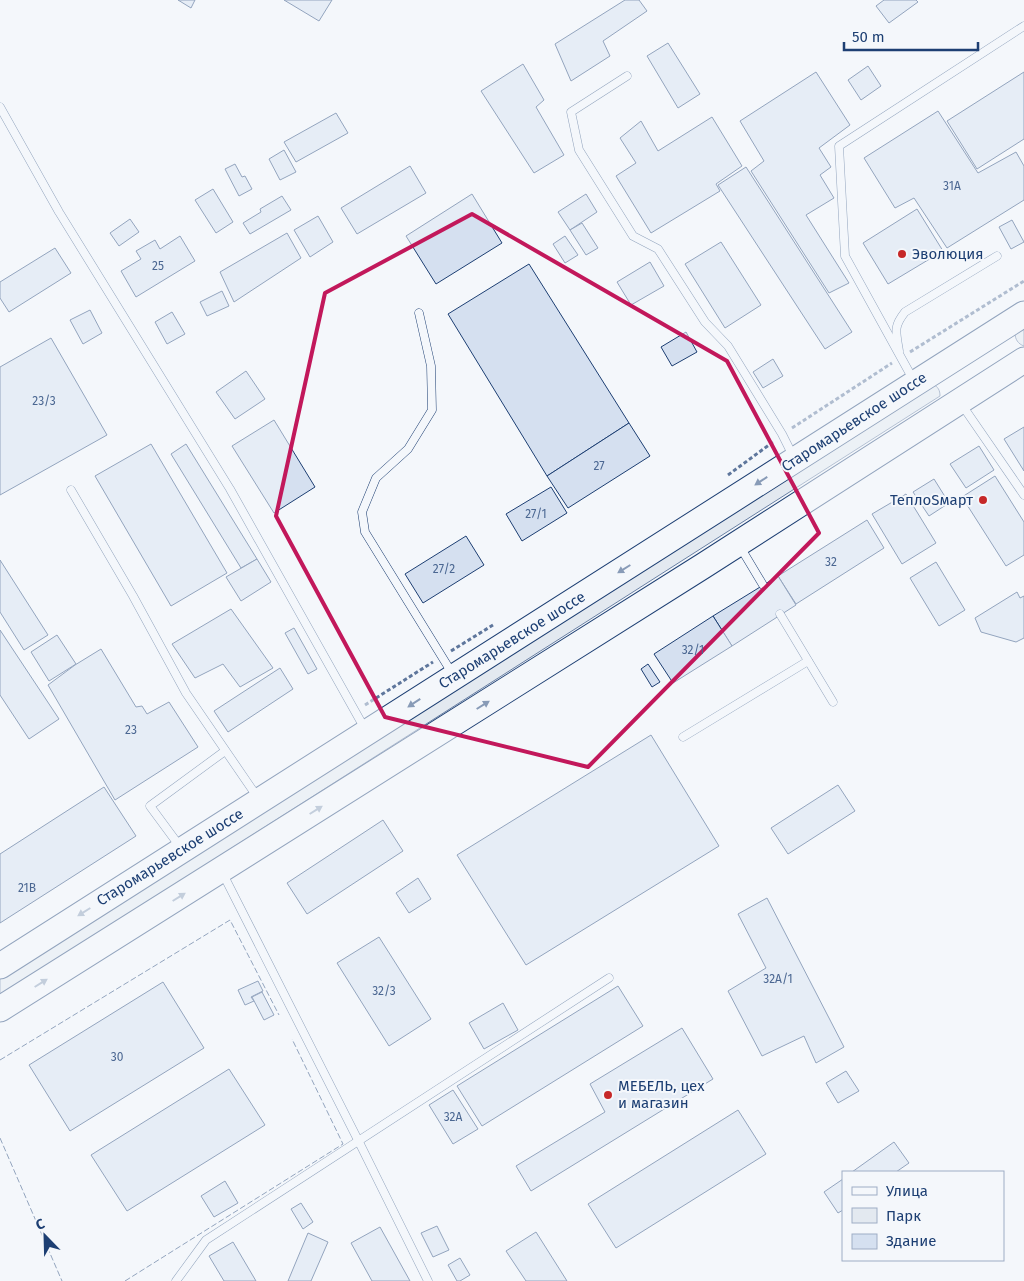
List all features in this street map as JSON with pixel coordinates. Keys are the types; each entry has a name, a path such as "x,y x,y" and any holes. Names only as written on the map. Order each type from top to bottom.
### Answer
{"main road":[{"name":"Старомарьевское шоссе","path":"0,966 260,801 361,722 448,667 795,459 1024,314"},
{"path":"966,351 988,383"},
{"path":"0,1009 738,544 1024,360"}],"lane":[{"path":"915,383 844,256 839,146 1024,26"},
{"path":"627,76 571,112 579,150 633,236 658,249 706,322 728,346 782,434 795,459"},
{"path":"0,107 59,212 230,489 361,722"},
{"path":"900,358 896,323 905,312 998,256"},
{"path":"418,313 431,366 432,410 408,449 376,478 362,512 365,532 448,667"},
{"path":"960,401 1024,495"},
{"path":"71,490 133,596 186,693 260,801"},
{"path":"738,544 763,585"},
{"path":"780,614 833,702"},
{"path":"683,738 808,661"},
{"path":"182,850 150,806 225,751"},
{"path":"221,870 360,1142 428,1281"},
{"path":"176,1281 206,1240 360,1142 610,978"}],"path":[{"path":"723,479 782,434 1024,281"},
{"path":"361,722 448,667 499,621"}],"highlighted area":[{"path":"472,214 727,361 819,533 588,767 385,717 276,516 325,293"}],"green space":[{"path":"1024,327 1024,346 1017,341 1015,333"},
{"path":"933,384 940,392 940,396 0,996 0,976"}],"building":[{"path":"178,0 195,0 191,8"},
{"path":"284,0 332,0 319,21"},
{"path":"625,0 639,0 647,11 603,41 610,56 571,81 555,44"},
{"path":"884,0 916,0 918,2 889,23 876,6"},
{"path":"668,43 700,94 678,108 647,56"},
{"path":"523,64 544,100 536,107 564,155 534,173 481,91"},
{"path":"868,66 881,86 861,100 848,80"},
{"path":"816,72 850,125 819,148 831,167 820,175 834,198 806,215 849,283 829,293 751,171 764,161 740,121"},
{"path":"1024,72 1024,139 977,169 947,121"},
{"path":"938,111 978,173 1016,152 1024,166 1024,200 947,248 914,198 895,208 864,158"},
{"path":"336,113 348,133 296,162 284,142"},
{"path":"712,117 742,166 716,184 720,191 651,233 616,176 636,163 620,138 641,121 658,151"},
{"path":"284,150 296,172 280,180 269,159"},
{"path":"235,164 242,177 245,176 252,189 239,196 225,169"},
{"path":"410,166 426,193 357,234 341,208"},
{"path":"746,167 852,332 825,349 718,185"},
{"path":"213,189 233,222 216,233 195,200"},
{"path":"472,194 502,243 436,284 406,236"},
{"path":"586,194 597,212 570,230 558,212"},
{"path":"282,196 291,210 250,234 243,223 261,212 260,209"},
{"path":"917,209 943,251 888,284 863,243"},
{"path":"318,216 333,242 310,257 294,230"},
{"path":"130,219 139,232 119,246 110,233"},
{"path":"1012,220 1024,242 1011,249 999,227"},
{"path":"582,223 598,248 586,255 570,230"},
{"path":"287,233 301,258 234,302 220,272"},
{"path":"180,236 195,261 136,297 121,271 141,259 136,251 155,240 160,249"},
{"path":"565,236 578,255 565,263 553,244"},
{"path":"721,242 761,305 725,328 685,264"},
{"path":"55,248 71,273 9,312 0,298 0,282"},
{"path":"650,262 664,286 631,305 617,282"},
{"path":"529,264 629,423 547,476 448,314"},
{"path":"222,291 229,306 207,316 200,302"},
{"path":"90,310 102,333 83,344 70,320"},
{"path":"172,312 185,334 167,344 155,322"},
{"path":"686,332 697,352 672,366 661,347"},
{"path":"51,338 107,435 0,495 0,367"},
{"path":"773,359 783,376 763,388 753,372"},
{"path":"246,371 265,399 235,419 216,392"},
{"path":"274,420 315,487 274,513 232,446"},
{"path":"629,423 650,456 568,508 547,476"},
{"path":"1024,427 1024,471 1004,439"},
{"path":"151,444 227,573 171,606 95,476"},
{"path":"186,444 257,559 241,568 171,454"},
{"path":"979,446 994,470 966,488 950,464"},
{"path":"995,476 1024,522 1024,555 1006,566 962,497"},
{"path":"934,479 949,503 929,516 913,492"},
{"path":"551,487 567,513 522,541 506,514"},
{"path":"906,494 936,543 902,564 872,514"},
{"path":"867,520 884,548 796,604 778,576"},
{"path":"466,536 484,565 423,603 405,574"},
{"path":"257,559 271,582 241,601 226,577"},
{"path":"0,560 48,635 24,650 0,612"},
{"path":"936,562 965,610 939,626 910,578"},
{"path":"778,576 796,605 732,646 713,616"},
{"path":"1017,592 1020,598 1024,596 1024,638 1016,642 981,632 975,618"},
{"path":"231,609 273,668 240,687 223,664 195,678 172,644"},
{"path":"713,616 732,646 673,683 654,654"},
{"path":"294,628 317,669 308,674 285,633"},
{"path":"0,630 59,719 29,739 0,695"},
{"path":"57,635 76,664 49,681 31,652"},
{"path":"101,649 136,707 142,706 147,714 169,702 198,747 115,800 48,685"},
{"path":"648,664 660,682 652,687 641,669"},
{"path":"280,668 293,689 228,732 214,711"},
{"path":"651,735 719,846 526,965 457,855"},
{"path":"838,785 855,811 788,854 771,828"},
{"path":"104,787 136,836 0,923 0,854"},
{"path":"383,820 403,851 307,914 287,883"},
{"path":"418,878 431,899 409,913 396,893"},
{"path":"767,898 844,1047 816,1063 804,1036 762,1056 728,991 766,968 738,914"},
{"path":"379,937 431,1019 389,1046 337,963"},
{"path":"258,981 263,991 251,997 254,1001 245,1005 238,990"},
{"path":"163,982 204,1048 70,1131 29,1065"},
{"path":"618,986 643,1026 482,1126 457,1086"},
{"path":"262,992 274,1015 264,1020 252,997"},
{"path":"503,1003 518,1030 484,1049 469,1023"},
{"path":"682,1028 713,1079 531,1191 516,1166 605,1112 590,1084"},
{"path":"229,1069 265,1125 127,1211 91,1155"},
{"path":"846,1071 859,1091 838,1103 826,1083"},
{"path":"453,1090 478,1129 453,1144 429,1105"},
{"path":"738,1110 766,1154 616,1248 588,1204"},
{"path":"894,1142 909,1163 897,1171 853,1171"},
{"path":"842,1180 842,1211 838,1213 824,1192"},
{"path":"225,1181 238,1203 214,1217 201,1196"},
{"path":"301,1203 313,1222 303,1229 291,1209"},
{"path":"437,1226 449,1250 433,1257 421,1233"},
{"path":"380,1227 410,1281 372,1281 351,1243"},
{"path":"536,1232 567,1281 526,1281 506,1251"},
{"path":"308,1233 328,1242 311,1281 288,1281"},
{"path":"233,1242 256,1281 224,1281 209,1256"},
{"path":"460,1258 470,1275 457,1281 448,1265"}],"fence":[{"path":"0,1060 230,920 279,1015"},
{"path":"125,1281 343,1144 292,1039"},
{"path":"0,1138 62,1281"}],"place":[{"name":"Эволюция","path":"902,254"},
{"name":"ТеплоSмарт","path":"983,500"},
{"name":"МЕБЕЛЬ, цех и магазин","path":"608,1095"}]}
